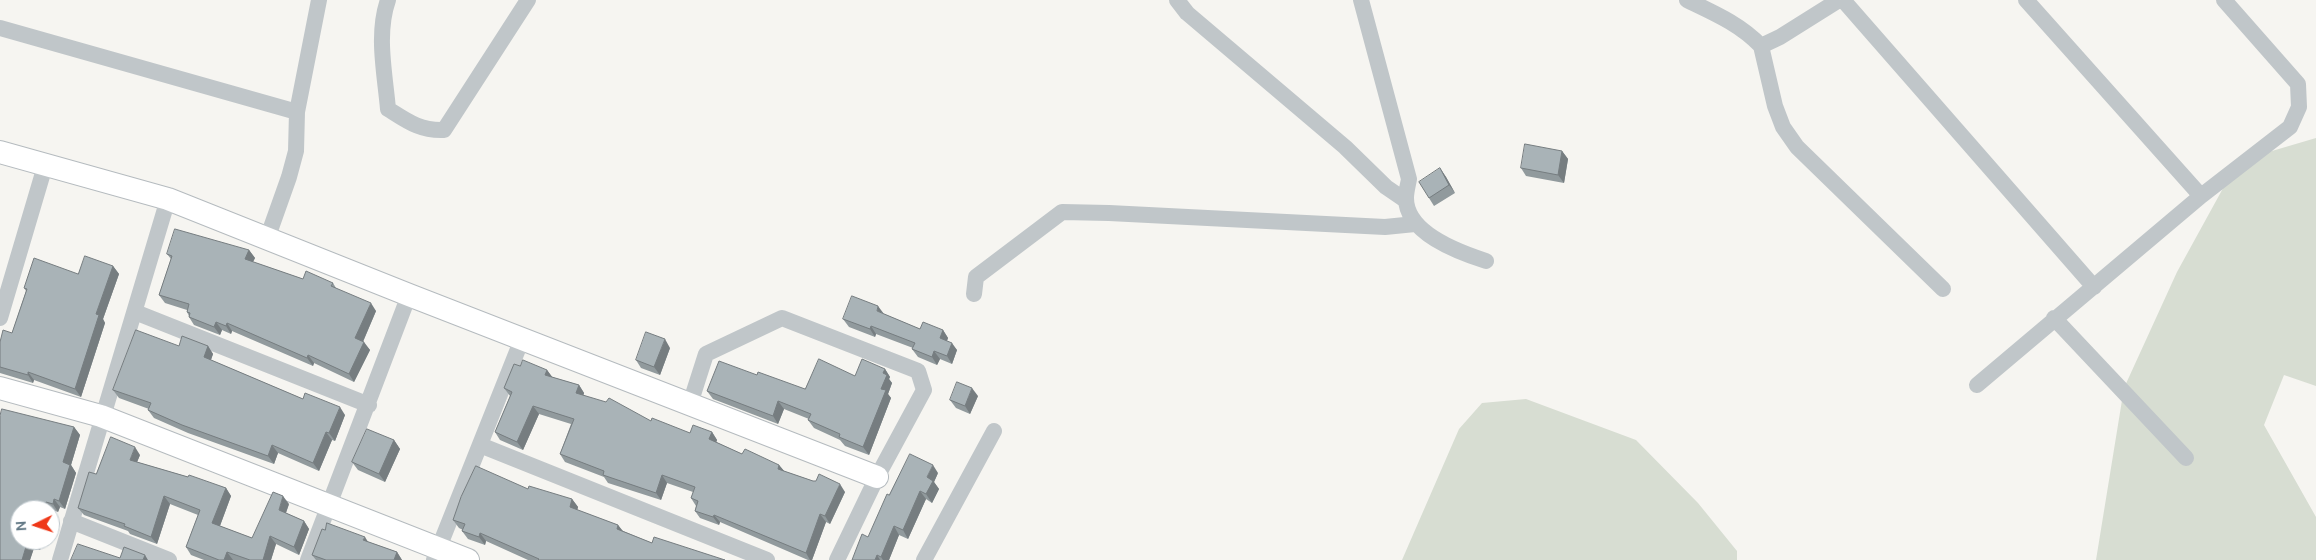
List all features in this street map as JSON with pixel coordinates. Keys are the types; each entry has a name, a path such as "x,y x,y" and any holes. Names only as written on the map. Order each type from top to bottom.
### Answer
{"street":[{"path":"267,239 296,151 297,112 319,0"},
{"path":"388,0 383,24 383,53 388,109 413,126 430,130 444,130 528,0"},
{"path":"1177,0 1187,13 1345,148 1386,187 1406,200"},
{"path":"1361,0 1409,179 1406,200 1415,224 1453,250 1486,261"},
{"path":"1687,0 1748,32 1761,46 1775,106 1783,127 1797,147 1943,289"},
{"path":"1761,46 1780,37 1839,0"},
{"path":"1843,0 2094,287"},
{"path":"2026,0 2201,196"},
{"path":"1977,384 2201,196 2290,127 2299,107 2298,84 2224,0"},
{"path":"0,28 297,112"},
{"path":"0,152 45,166 168,198 522,339 877,476"},
{"path":"0,318 45,166"},
{"path":"60,560 101,416 135,312 168,198"},
{"path":"974,294 976,277 1062,212 1385,227 1415,224"},
{"path":"308,560 410,295"},
{"path":"135,312 369,405"},
{"path":"690,404 706,354 782,318 918,371 924,390 877,476 837,560"},
{"path":"2054,318 2186,458"},
{"path":"436,554 522,339"},
{"path":"0,388 101,416 329,506 436,554 468,560"},
{"path":"924,560 994,431"},
{"path":"480,445 767,560"},
{"path":"70,521 169,560"}],"shaded area":[{"path":"2316,138 2316,386 2284,375 2264,425 2316,517 2316,560 2096,560 2124,388 2177,272 2238,161"},
{"path":"1526,399 1636,440 1698,503 1737,551 1737,560 1402,560 1459,429 1482,403"}],"building":[{"path":"1525,144 1562,151 1558,175 1521,168"},
{"path":"1440,168 1449,185 1429,198 1419,182"},
{"path":"175,229 249,250 245,259 303,279 306,271 333,283 331,286 371,303 355,338 364,342 349,374 308,355 307,358 227,323 226,326 216,322 214,327 189,317 190,313 187,312 189,304 159,295 172,256 167,254"},
{"path":"85,256 113,266 96,314 99,315 75,389 28,372 28,375 0,367 0,342 3,330 12,333 27,289 24,288 34,258 78,274"},
{"path":"852,296 878,306 877,311 920,329 923,322 943,330 940,338 952,343 947,356 934,351 932,357 912,349 915,343 871,326 870,329 843,319"},
{"path":"136,330 179,346 182,336 208,346 204,357 303,399 305,393 340,407 329,433 326,432 313,463 272,445 268,456 182,425 148,410 151,403 113,390"},
{"path":"646,332 665,339 654,367 636,360"},
{"path":"819,359 855,376 862,359 885,369 883,373 887,375 881,389 886,390 863,447 839,437 840,434 808,420 811,414 778,401 773,416 707,391 719,361 757,375 758,372 805,389"},
{"path":"523,360 547,370 545,375 579,385 576,393 606,402 609,398 651,421 652,418 690,433 693,425 712,432 709,439 742,454 745,449 779,465 778,469 813,481 816,481 819,474 840,484 825,516 820,514 806,553 714,515 713,517 695,511 698,501 691,498 695,487 662,475 656,493 603,475 604,471 560,454 574,419 533,406 517,442 495,432 512,392 504,388 514,364 520,366"},
{"path":"957,382 972,388 965,406 950,400"},
{"path":"2,409 74,427 63,462 70,465 59,500 10,500 10,550 25,550 22,560 0,560 0,416"},
{"path":"367,429 394,440 379,474 352,462"},
{"path":"111,437 135,447 130,460 188,477 189,475 226,488 212,523 252,538 273,492 283,496 279,510 304,521 294,547 270,536 263,560 250,560 227,552 224,560 219,560 186,547 200,510 164,496 151,537 124,526 125,524 78,508 89,472 96,474"},
{"path":"910,454 933,465 927,477 933,481 926,494 920,491 903,530 894,526 881,557 877,555 875,560 852,560 862,534 868,537 887,494 889,495"},
{"path":"476,466 528,489 529,486 572,499 570,507 618,525 617,529 652,543 654,537 725,560 538,560 480,533 479,537 462,531 465,524 453,520 461,497"},
{"path":"327,523 365,537 363,540 397,552 394,560 326,560 312,555 322,529 325,530"},
{"path":"78,544 120,558 124,547 145,555 143,560 71,560"}]}
